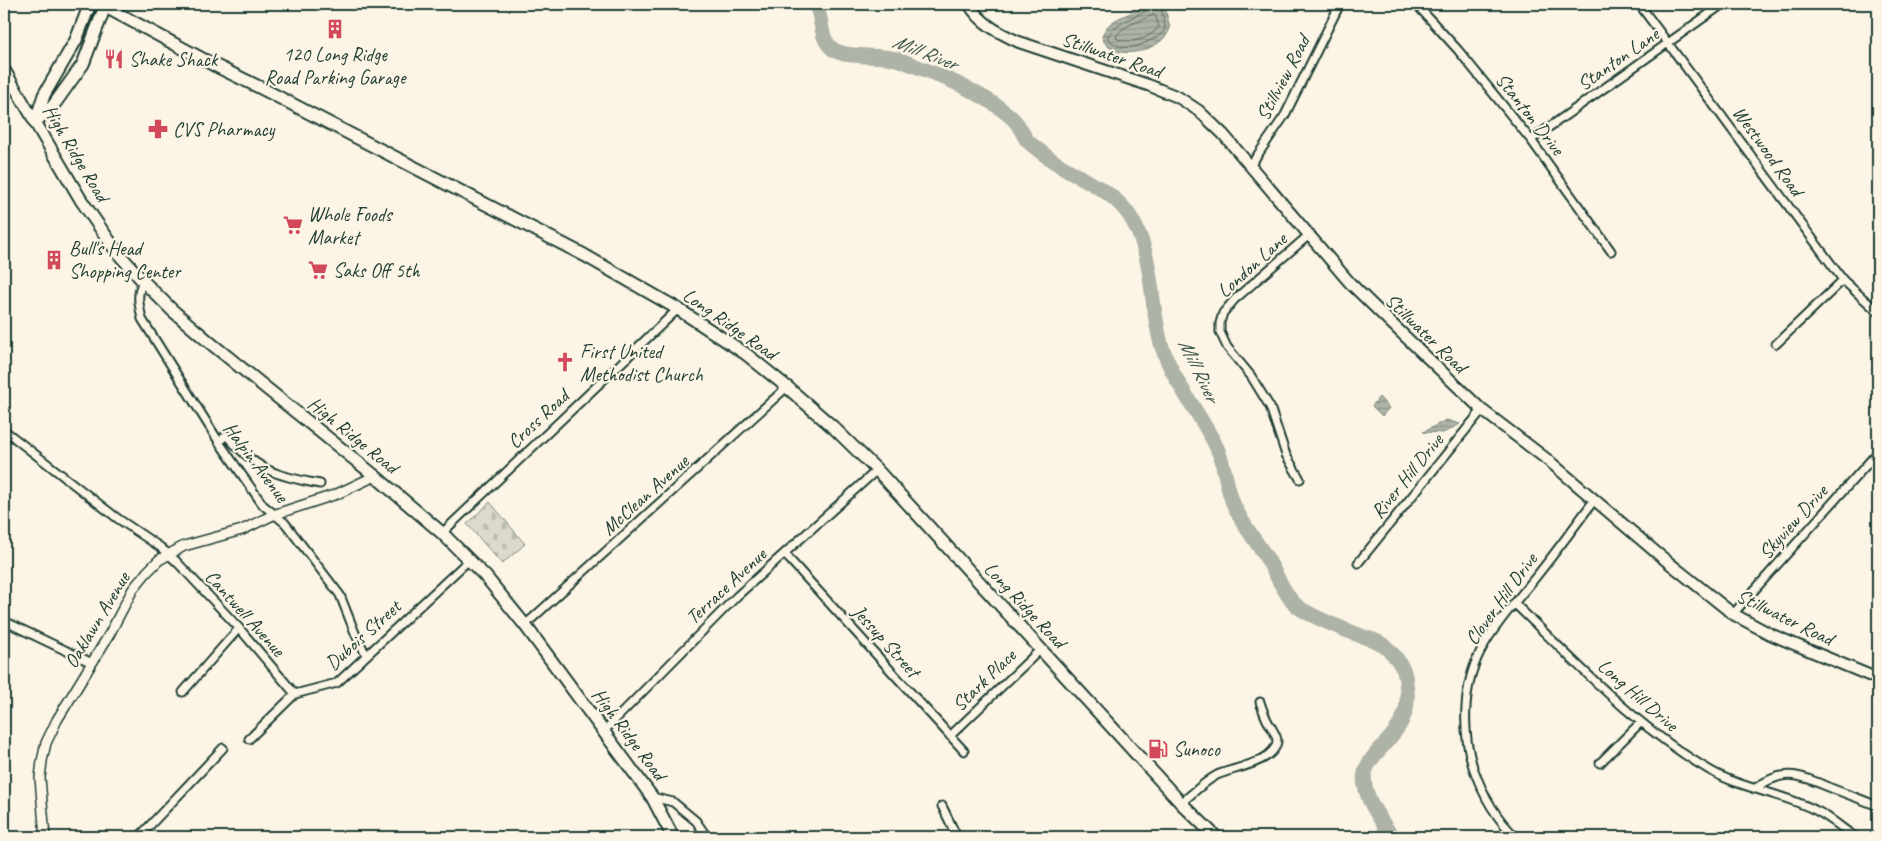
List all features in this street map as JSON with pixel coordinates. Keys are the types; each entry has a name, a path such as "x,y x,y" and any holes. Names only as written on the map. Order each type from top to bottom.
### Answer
{"main road":[{"path":"35,122 44,96 76,40 90,4"},
{"name":"Stillwater Road","path":"969,4 974,12 1002,35 1148,85 1178,97 1199,110 1210,120 1350,283 1482,410 1549,461 1658,554 1733,614 1770,634 1878,679"},
{"path":"35,122 53,106 84,64 104,5"},
{"name":"Long Ridge Road","path":"104,5 212,64 584,255 678,309 746,354 834,428 877,470 1181,803 1216,837"},
{"name":"High Ridge Road","path":"4,69 81,200 117,252 172,310 375,476 442,533 486,577 525,625 652,797 673,837"}],"street":[{"name":"Stillview Road","path":"1250,166 1285,115 1340,4"},
{"name":"Stanton Drive","path":"1416,4 1458,50 1531,140 1611,251"},
{"name":"Westwood Road","path":"1639,4 1670,43 1843,280 1878,312"},
{"name":"Stanton Lane","path":"1531,140 1723,4"},
{"name":"London Lane","path":"1300,479 1286,455 1270,407 1251,376 1227,348 1220,332 1220,323 1223,313 1235,299 1309,235"},
{"path":"1776,344 1843,280"},
{"name":"Halpin Avenue","path":"143,281 138,294 142,319 219,442 263,505 285,523 340,595 366,655"},
{"name":"Cross Road","path":"442,533 678,309"},
{"name":"McClean Avenue","path":"525,625 787,388"},
{"name":"River Hill Drive","path":"1358,563 1482,410"},
{"name":"Cantwell Avenue","path":"4,430 168,555 239,628 295,694"},
{"path":"219,442 226,435 255,464 280,476 320,484"},
{"name":"Skyview Drive","path":"1733,614 1878,452"},
{"name":"Terrace Avenue","path":"604,731 737,596 877,470"},
{"name":"Oaklawn Avenue","path":"45,837 40,787 44,749 57,720 92,663 133,589 152,567 168,555 195,542 242,530 273,515 338,494 375,476"},
{"name":"Clover Hill Drive","path":"1516,837 1500,820 1487,800 1468,749 1465,717 1469,681 1483,645 1595,499"},
{"name":"Jessup Street","path":"785,553 964,751"},
{"name":"Dubois Street","path":"249,739 295,694 337,683 469,560"},
{"name":"Long Hill Drive","path":"1515,604 1640,723 1674,749 1736,784 1818,811 1855,837"},
{"path":"4,621 92,663"},
{"path":"183,692 239,628"},
{"name":"Stark Place","path":"950,736 1041,649"},
{"path":"1181,803 1216,776 1259,760 1269,755 1276,748 1277,738 1260,702"},
{"path":"1600,763 1640,723"},
{"path":"139,837 223,748"},
{"path":"1754,789 1774,777 1787,775 1804,776 1875,805 1878,808"},
{"path":"652,797 673,802 696,821 707,837"},
{"path":"942,806 957,837"}],"green space":[{"path":"490,502 525,544 502,564 467,524"}],"water":[{"path":"1149,4 1164,4 1170,28 1166,36 1158,43 1137,52 1126,53 1116,51 1107,46 1102,37 1109,25 1115,20"},
{"path":"1379,397 1389,408 1382,416 1372,406"},
{"path":"1446,420 1460,424 1443,433 1423,432"}],"waterway":[{"name":"Mill River","path":"815,4 820,16 823,34 834,50 846,54 900,60 953,81 980,95 1014,120 1026,139 1034,147 1104,191 1131,218 1139,233 1148,265 1155,315 1162,347 1180,386 1217,448 1231,496 1244,524 1294,604 1322,620 1380,643 1393,654 1403,669 1407,691 1406,708 1401,722 1369,763 1365,774 1365,786 1370,800 1392,837"}],"place":[{"name":"120 Long Ridge Road Parking Garage","path":"335,29"},
{"name":"Shake Shack","path":"114,59"},
{"name":"CVS Pharmacy","path":"158,129"},
{"name":"Whole Foods Market","path":"293,225"},
{"name":"Bull's Head Shopping Center","path":"54,260"},
{"name":"Saks Off 5th","path":"318,270"},
{"name":"First United Methodist Church","path":"565,362"},
{"name":"Sunoco","path":"1158,749"}]}
